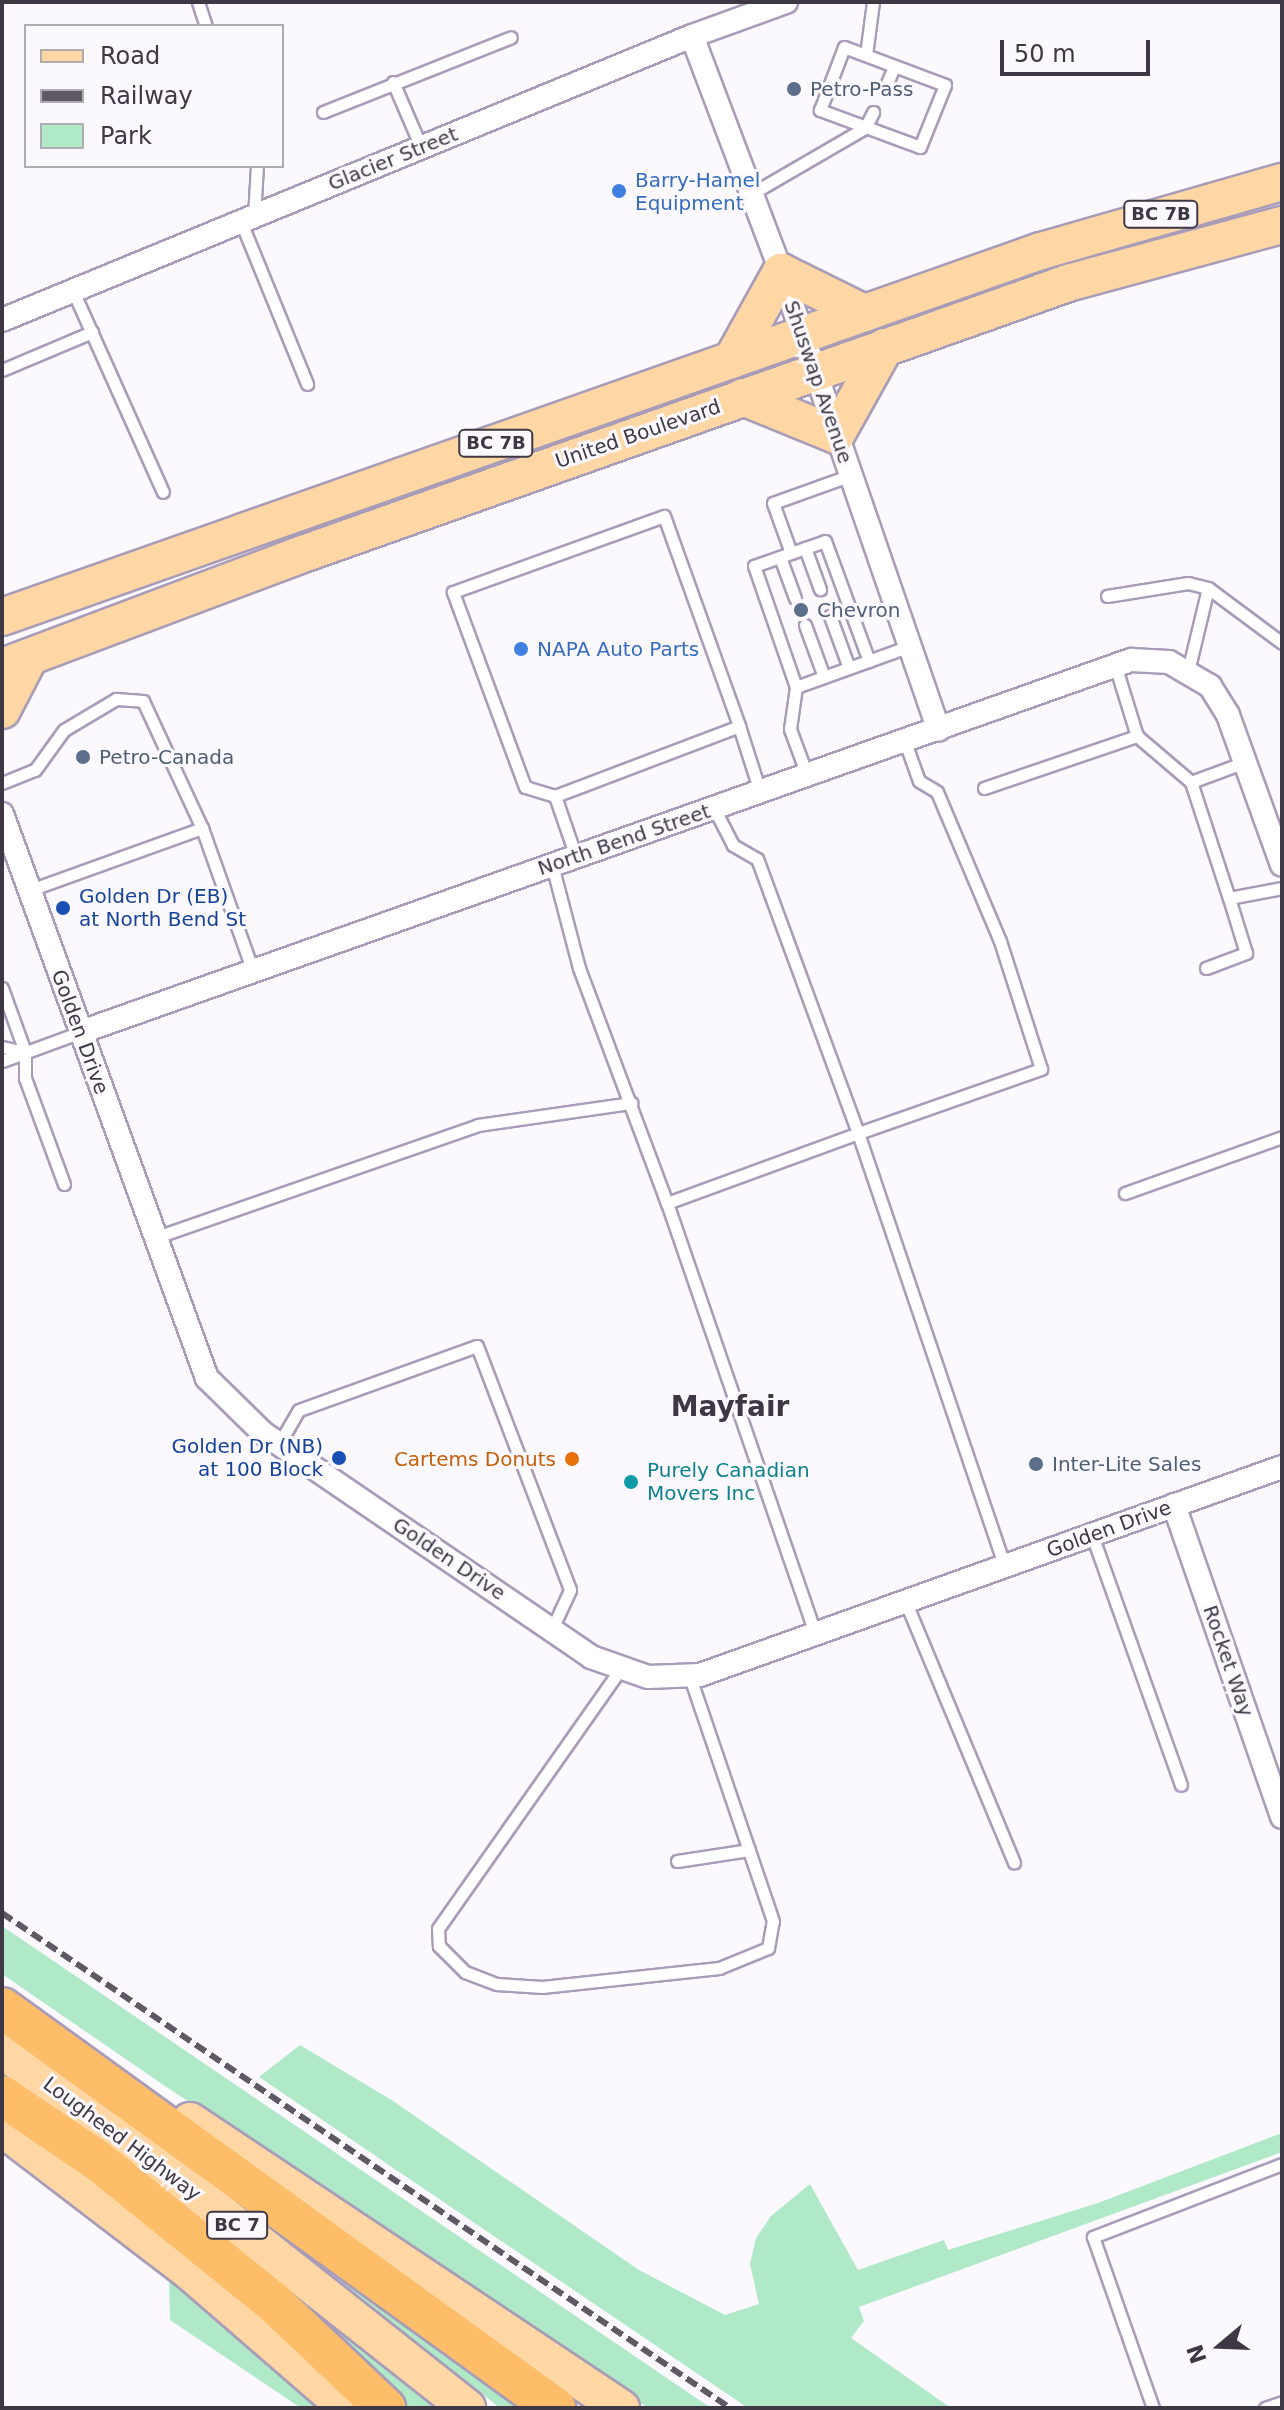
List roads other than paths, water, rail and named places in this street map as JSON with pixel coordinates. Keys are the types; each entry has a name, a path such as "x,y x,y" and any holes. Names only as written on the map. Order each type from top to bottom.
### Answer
{"highway":[{"path":"2,2008 552,2408"},
{"path":"2,2031 440,2338 552,2408"},
{"path":"2,2096 97,2160 272,2301 385,2408"}],"main road":[{"name":"United Boulevard","path":"8,611 1041,251 1282,182"},
{"name":"United Boulevard","path":"16,662 815,371 1068,283 1282,225"},
{"path":"732,360 781,272 864,313"},
{"path":"743,397 836,435 885,347"},
{"path":"2,710 16,662"},
{"path":"2,1992 621,2408"},
{"name":"Lougheed Highway","path":"2,2050 180,2181 467,2408"},
{"path":"2,2128 189,2271 347,2408"}],"street":[{"name":"Glacier Street","path":"2,320 692,36 786,2"},
{"name":"Shuswap Avenue","path":"692,36 781,272 939,730"},
{"name":"North Bend Street","path":"81,1032 1115,665 1144,659 1178,666"},
{"path":"1178,666 1221,702 1282,865"},
{"name":"Golden Drive","path":"2,814 207,1378 238,1413 279,1444 619,1671 690,1677 1005,1568 1282,1467"},
{"name":"Rocket Way","path":"1174,1505 1282,1817"}],"lane":[{"path":"198,2 205,24"},
{"path":"866,55 873,2"},
{"path":"323,112 511,37"},
{"path":"844,47 894,67 945,85 920,147 820,110 844,47"},
{"path":"885,88 894,67"},
{"path":"393,82 421,147"},
{"path":"751,194 865,128 873,112"},
{"path":"257,168 248,219 307,384"},
{"path":"73,291 163,492"},
{"path":"2,370 92,332"},
{"path":"795,598 773,503 851,475"},
{"path":"739,726 555,796 525,787 453,592 664,516 739,726 760,792"},
{"path":"807,776 790,729 796,687 754,566 825,541 869,661"},
{"path":"805,548 820,589"},
{"path":"1107,596 1188,583 1208,588 1282,643"},
{"path":"1178,666 1208,588"},
{"path":"830,616 849,668"},
{"path":"805,625 824,677"},
{"path":"796,687 910,646"},
{"path":"1115,665 1137,736 1191,782 1246,953 1206,968"},
{"path":"2,783 35,770 64,730 116,699 143,701 202,828 253,971"},
{"path":"984,788 1137,736"},
{"path":"667,1203 1041,1069 1000,941 937,792 919,781 905,742"},
{"path":"1191,782 1245,762"},
{"path":"555,796 576,857"},
{"path":"714,808 733,845 757,859 858,1133 1005,1568"},
{"path":"30,890 202,828"},
{"path":"552,865 579,968 667,1203 815,1634"},
{"path":"1229,898 1282,888"},
{"path":"2,988 25,1052 25,1078 64,1184"},
{"path":"2,1061 81,1032"},
{"path":"2,1047 25,1052"},
{"path":"154,1238 478,1125 631,1103"},
{"path":"1125,1193 1282,1137"},
{"path":"279,1444 299,1410 477,1346 570,1590 552,1629"},
{"path":"1092,1535 1181,1785"},
{"path":"906,1603 1014,1862"},
{"path":"619,1671 438,1929 439,1946 465,1972 497,1984 542,1987 719,1968 768,1948 773,1921 690,1677"},
{"path":"677,1861 749,1850"},
{"path":"1153,2408 1093,2237 1282,2164"},
{"path":"1265,2408 1282,2402"}],"railway":[{"path":"2,1913 730,2408"}],"place":[{"name":"Petro-Pass","path":"794,89"},
{"name":"Barry-Hamel Equipment","path":"619,191"},
{"name":"Chevron","path":"801,610"},
{"name":"NAPA Auto Parts","path":"521,649"},
{"name":"Petro-Canada","path":"83,757"},
{"name":"Golden Dr (EB) at North Bend St","path":"63,908"},
{"name":"Golden Dr (NB) at 100 Block","path":"339,1458"},
{"name":"Cartems Donuts","path":"572,1459"},
{"name":"Inter-Lite Sales","path":"1036,1464"},
{"name":"Purely Canadian Movers Inc","path":"631,1482"}],"district":[{"name":"Mayfair","path":"730,1407"}]}
